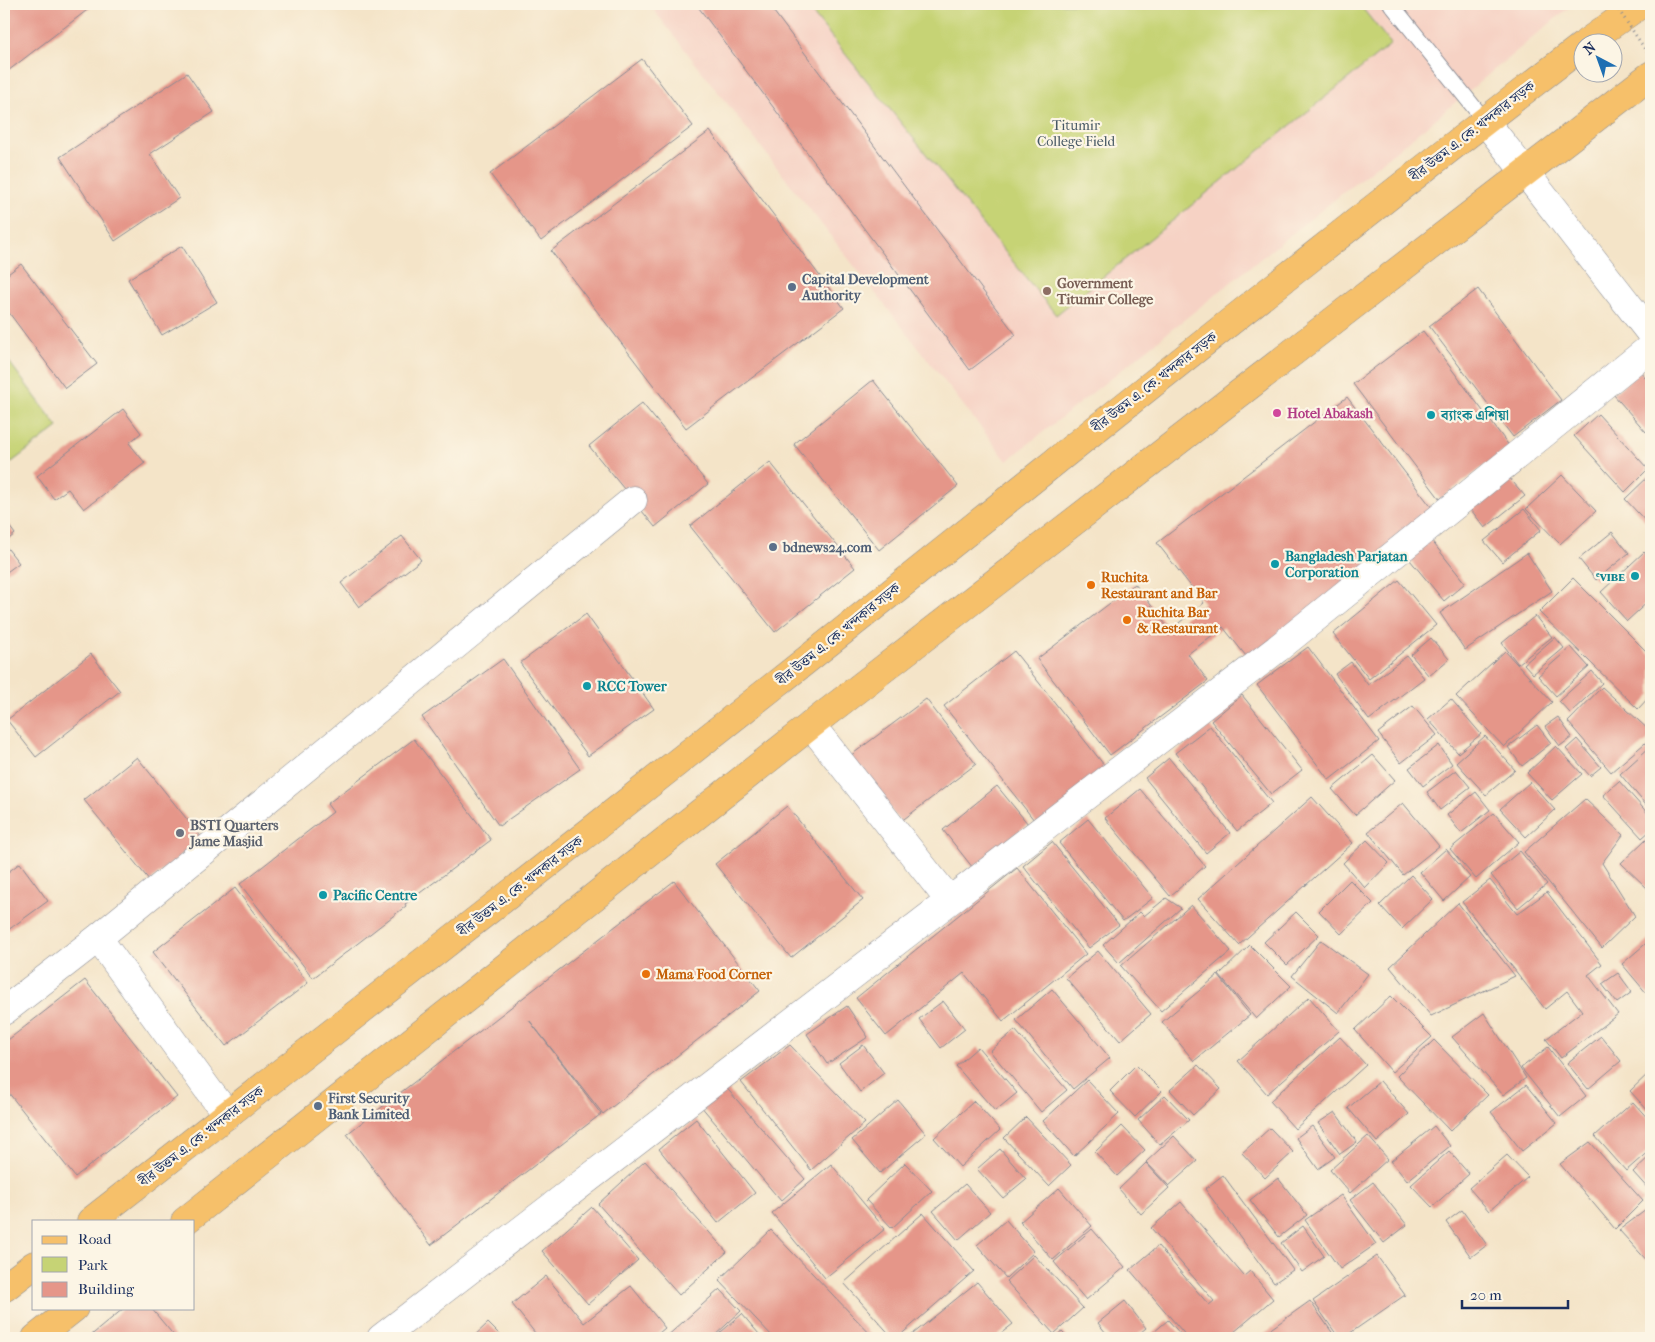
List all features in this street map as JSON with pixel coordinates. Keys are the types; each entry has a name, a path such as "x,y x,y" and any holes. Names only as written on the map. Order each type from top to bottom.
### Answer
{"main road":[{"path":"1598,32 1628,5"},
{"name":"বীর উত্তম এ. কে. খন্দকার সড়ক","path":"92,1220 776,684 1012,494 1572,54"},
{"path":"185,1220 811,726 1651,75"},
{"path":"4,1288 32,1267"},
{"path":"36,1338 71,1310"}],"street":[{"path":"1484,121 1651,334"},
{"path":"381,1338 1278,649 1651,347"},
{"path":"4,1011 98,938 633,500"},
{"path":"811,726 949,900"},
{"path":"98,938 228,1115"}],"lane":[{"path":"1391,4 1484,121"}],"path":[{"path":"1628,5 1651,58"}],"shaded area":[{"name":"Government Titumir College","path":"649,4 1573,4 1433,121 1007,461"}],"green space":[{"name":"Titumir College Field","path":"805,4 1359,4 1391,44 1056,315"},
{"path":"4,355 58,427 4,468"}],"building":[{"path":"4,4 95,4 4,74"},
{"path":"696,4 768,4 1016,335 970,370"},
{"path":"642,59 693,126 541,241 490,174"},
{"path":"187,73 214,112 150,154 179,198 115,241 60,157"},
{"path":"710,131 844,308 686,428 551,251"},
{"path":"182,246 217,302 162,335 128,279"},
{"path":"21,264 97,364 65,388 4,306 4,277"},
{"path":"1478,289 1561,400 1513,437 1429,326"},
{"name":"ব্যাংক এশিয়া","path":"1423,331 1510,447 1440,499 1353,384"},
{"path":"1640,371 1651,384 1651,428 1646,432 1613,394"},
{"name":"bdnews24.com","path":"873,380 958,486 879,550 794,444"},
{"name":"Bangladesh Parjatan Corporation","path":"1347,397 1439,517 1250,661 1223,627 1188,654 1208,681 1110,755 1037,659 1135,584 1170,630 1204,603 1157,543"},
{"path":"642,403 708,484 655,527 589,446"},
{"path":"123,409 141,433 129,443 145,463 84,509 68,489 54,499 37,476"},
{"path":"1598,414 1648,469 1625,492 1574,436"},
{"name":"bdnews24.com","path":"770,462 855,568 775,632 690,526"},
{"path":"1651,474 1651,527 1625,499"},
{"path":"1507,475 1525,496 1485,528 1468,506"},
{"path":"1562,475 1596,511 1560,544 1526,509"},
{"path":"1524,509 1541,530 1502,562 1484,541"},
{"path":"4,519 15,534 4,543"},
{"path":"1612,532 1629,553 1596,580 1579,559"},
{"path":"1427,535 1465,583 1444,601 1405,554"},
{"path":"402,536 421,560 359,607 341,583"},
{"path":"4,544 19,563 4,574"},
{"name":"ᵉᴠɪʙᴇ","path":"1644,552 1651,560 1651,599 1627,621 1601,592"},
{"path":"1527,553 1552,591 1465,650 1440,613"},
{"path":"1573,578 1651,656 1651,695 1638,709 1539,612"},
{"path":"1399,580 1436,625 1369,679 1333,634"},
{"name":"RCC Tower","path":"586,614 654,709 588,756 520,663"},
{"path":"1535,616 1552,637 1518,664 1502,643"},
{"path":"1555,637 1564,648 1533,674 1524,664"},
{"path":"1431,638 1449,659 1429,676 1411,655"},
{"path":"1308,647 1379,741 1329,780 1257,685"},
{"path":"1571,647 1589,667 1556,696 1538,676"},
{"path":"1014,651 1108,770 1038,825 944,706"},
{"path":"1505,651 1552,702 1504,747 1456,696"},
{"path":"91,654 120,691 36,757 7,720"},
{"path":"1407,656 1424,678 1369,720 1335,674 1351,662 1368,685"},
{"path":"503,659 580,769 499,826 422,717"},
{"path":"1592,671 1602,683 1570,713 1559,701"},
{"path":"1602,687 1651,732 1651,738 1611,772 1568,722"},
{"path":"1242,695 1302,770 1271,794 1211,721"},
{"path":"926,699 976,764 900,822 850,756"},
{"path":"1451,699 1481,734 1458,753 1428,719"},
{"path":"1413,706 1437,735 1401,763 1378,733"},
{"path":"1558,717 1572,737 1560,746 1545,726"},
{"path":"1537,725 1551,743 1522,766 1508,747"},
{"path":"1210,726 1272,803 1237,831 1175,753"},
{"path":"1485,736 1515,770 1486,795 1456,762"},
{"path":"414,739 491,840 405,904 406,906 313,978 240,884 333,812 327,804"},
{"path":"1577,739 1601,767 1590,776 1566,749"},
{"path":"1439,745 1452,764 1423,786 1409,768"},
{"path":"1556,746 1582,774 1552,800 1527,773"},
{"path":"1651,746 1651,811 1620,774"},
{"path":"1373,755 1395,780 1355,815 1332,789"},
{"path":"137,757 202,838 150,881 84,800"},
{"path":"1169,758 1230,833 1206,853 1145,778"},
{"path":"1456,770 1470,787 1440,810 1427,792"},
{"path":"1619,781 1651,817 1651,830 1642,838 1603,795"},
{"path":"1530,782 1555,810 1526,837 1500,809"},
{"path":"997,786 1028,824 973,868 943,830"},
{"path":"1140,789 1205,866 1170,896 1105,818"},
{"path":"1476,792 1490,810 1461,833 1447,815"},
{"path":"1312,797 1353,843 1239,945 1198,899"},
{"path":"1585,799 1623,835 1602,863 1635,916 1602,948 1524,852"},
{"path":"1403,803 1439,846 1403,875 1368,832"},
{"path":"787,806 863,900 791,958 715,864"},
{"path":"1494,813 1519,842 1476,879 1450,849"},
{"path":"1088,819 1153,898 1123,921 1059,843"},
{"path":"1646,839 1651,845 1651,886 1648,889 1621,863"},
{"path":"1367,840 1389,863 1365,888 1343,863"},
{"path":"1052,842 1119,925 1089,948 1023,866"},
{"path":"1446,849 1470,877 1444,901 1420,872"},
{"path":"1520,851 1547,884 1518,908 1491,875"},
{"path":"20,863 48,901 4,933 4,875"},
{"path":"1017,868 1086,954 1003,1021 964,973 886,1036 856,998"},
{"path":"1411,875 1433,899 1402,929 1380,905"},
{"path":"1350,880 1373,903 1341,934 1319,911"},
{"path":"1490,880 1517,914 1547,892 1602,964 1588,975 1618,1014 1561,1058 1546,1039 1582,1011 1567,991 1545,1009 1462,902"},
{"path":"674,881 760,991 603,1114 529,1020 601,1114 431,1245 347,1134"},
{"path":"235,888 308,983 226,1046 153,952"},
{"path":"1166,898 1181,908 1119,963 1103,945 1140,912 1144,916"},
{"path":"1458,903 1515,976 1431,1016 1390,967"},
{"path":"1191,905 1231,951 1161,1011 1121,966"},
{"path":"1296,912 1319,935 1287,965 1264,942"},
{"path":"1651,939 1651,991 1648,995 1622,964"},
{"path":"1321,940 1368,974 1338,1013 1292,976"},
{"path":"1250,945 1291,986 1256,1019 1219,975"},
{"path":"1098,951 1151,1014 1120,1041 1066,978"},
{"path":"1618,973 1632,992 1617,1003 1602,984"},
{"path":"1218,975 1250,1015 1194,1061 1162,1022"},
{"path":"85,980 177,1097 75,1177 4,1087 4,1043"},
{"path":"1052,989 1110,1058 1073,1089 1016,1020"},
{"path":"1391,996 1432,1037 1392,1072 1355,1030"},
{"path":"1309,997 1339,1031 1267,1094 1238,1061"},
{"path":"943,1001 965,1029 941,1048 919,1019"},
{"path":"847,1006 868,1037 827,1064 807,1034"},
{"path":"1484,1013 1526,1078 1503,1095 1452,1037"},
{"path":"1015,1030 1067,1090 1041,1112 990,1051"},
{"path":"1601,1036 1621,1061 1588,1089 1567,1063"},
{"path":"1340,1037 1366,1065 1295,1129 1270,1101"},
{"path":"1434,1040 1488,1095 1450,1131 1397,1076"},
{"path":"790,1045 865,1123 811,1170 741,1082"},
{"path":"863,1045 884,1073 860,1092 839,1063"},
{"path":"978,1047 1017,1093 995,1111 956,1066"},
{"path":"1548,1047 1586,1096 1560,1117 1521,1068"},
{"path":"1136,1065 1162,1091 1135,1117 1110,1091"},
{"path":"1198,1065 1221,1089 1193,1115 1170,1090"},
{"path":"1651,1071 1651,1114 1630,1091"},
{"path":"1087,1080 1119,1114 1074,1156 1043,1121"},
{"path":"1380,1081 1409,1114 1377,1142 1348,1108"},
{"path":"724,1085 805,1179 781,1201 700,1105"},
{"path":"1526,1085 1557,1123 1522,1151 1491,1112"},
{"path":"1165,1095 1189,1120 1160,1145 1138,1120"},
{"path":"898,1100 926,1134 880,1173 852,1140"},
{"path":"974,1101 1000,1130 960,1167 934,1138"},
{"path":"1633,1102 1651,1122 1651,1149 1626,1171 1595,1136"},
{"path":"1335,1112 1357,1142 1340,1154 1318,1123"},
{"path":"1026,1117 1071,1165 1049,1186 1004,1138"},
{"path":"696,1119 755,1193 718,1223 659,1149"},
{"path":"1122,1126 1145,1150 1117,1176 1095,1152"},
{"path":"1312,1126 1335,1157 1318,1169 1296,1138"},
{"path":"1434,1126 1450,1146 1407,1181 1391,1161"},
{"path":"1270,1128 1293,1152 1265,1178 1242,1153"},
{"path":"1174,1136 1197,1161 1169,1186 1146,1162"},
{"path":"1368,1136 1388,1159 1350,1193 1330,1170"},
{"path":"1590,1142 1643,1201 1615,1229 1560,1164"},
{"path":"1000,1149 1026,1179 1003,1198 977,1169"},
{"path":"1449,1151 1469,1174 1432,1207 1411,1185"},
{"path":"1507,1155 1528,1177 1489,1211 1469,1188"},
{"path":"1651,1155 1651,1192 1633,1172"},
{"path":"645,1161 727,1252 679,1295 598,1204"},
{"path":"905,1163 932,1191 892,1228 866,1200"},
{"path":"1146,1163 1169,1188 1141,1214 1119,1189"},
{"path":"831,1164 885,1229 825,1278 772,1213"},
{"path":"1223,1175 1293,1270 1274,1283 1205,1189"},
{"path":"1278,1178 1307,1215 1279,1237 1250,1200"},
{"path":"1373,1182 1407,1225 1384,1243 1350,1200"},
{"path":"965,1184 990,1212 958,1240 933,1211"},
{"path":"1059,1188 1092,1226 1053,1260 1020,1222"},
{"path":"1341,1195 1376,1244 1340,1269 1305,1220"},
{"path":"1181,1202 1244,1276 1250,1271 1273,1299 1227,1338 1188,1338 1130,1270 1158,1246 1209,1305 1214,1301 1151,1228"},
{"path":"592,1207 638,1260 588,1304 542,1251"},
{"path":"1650,1207 1651,1209 1651,1265 1619,1230"},
{"path":"1462,1210 1487,1245 1471,1257 1446,1222"},
{"path":"923,1213 974,1271 897,1338 893,1338 844,1283"},
{"path":"1006,1220 1034,1252 1006,1278 977,1245"},
{"path":"1303,1226 1324,1256 1302,1272 1281,1243"},
{"path":"1092,1229 1125,1267 1086,1300 1054,1262"},
{"path":"771,1230 874,1338 774,1338 719,1280"},
{"path":"1034,1255 1083,1308 1054,1334 1006,1281"},
{"path":"1377,1256 1405,1295 1343,1338 1339,1338 1313,1301"},
{"path":"546,1276 584,1323 631,1286 665,1328 653,1338 539,1338 512,1304"},
{"path":"977,1282 1013,1324 995,1338 908,1338"},
{"path":"720,1289 741,1311 712,1338 665,1338"},
{"path":"1125,1301 1146,1328 1134,1338 1110,1338 1098,1323"},
{"path":"1310,1301 1336,1338 1258,1338"},
{"path":"122,1310 153,1310 176,1338 88,1338"},
{"path":"742,1314 759,1334 754,1338 714,1338"},
{"path":"1168,1320 1184,1338 1147,1338"},
{"path":"488,1323 503,1338 472,1338"},
{"path":"1062,1332 1068,1338 1054,1338"}],"place":[{"name":"Capital Development Authority","path":"792,287"},
{"name":"Government Titumir College","path":"1047,291"},
{"name":"Hotel Abakash","path":"1277,413"},
{"name":"ব্যাংক এশিয়া","path":"1431,415"},
{"name":"bdnews24.com","path":"773,547"},
{"name":"Bangladesh Parjatan Corporation","path":"1275,564"},
{"name":"ᵉᴠɪʙᴇ","path":"1635,576"},
{"name":"Ruchita Restaurant and Bar","path":"1091,585"},
{"name":"Ruchita Bar & Restaurant","path":"1127,620"},
{"name":"RCC Tower","path":"587,686"},
{"name":"BSTI Quarters Jame Masjid","path":"180,833"},
{"name":"Pacific Centre","path":"323,895"},
{"name":"Mama Food Corner","path":"646,974"},
{"name":"First Security Bank Limited","path":"318,1106"}]}
